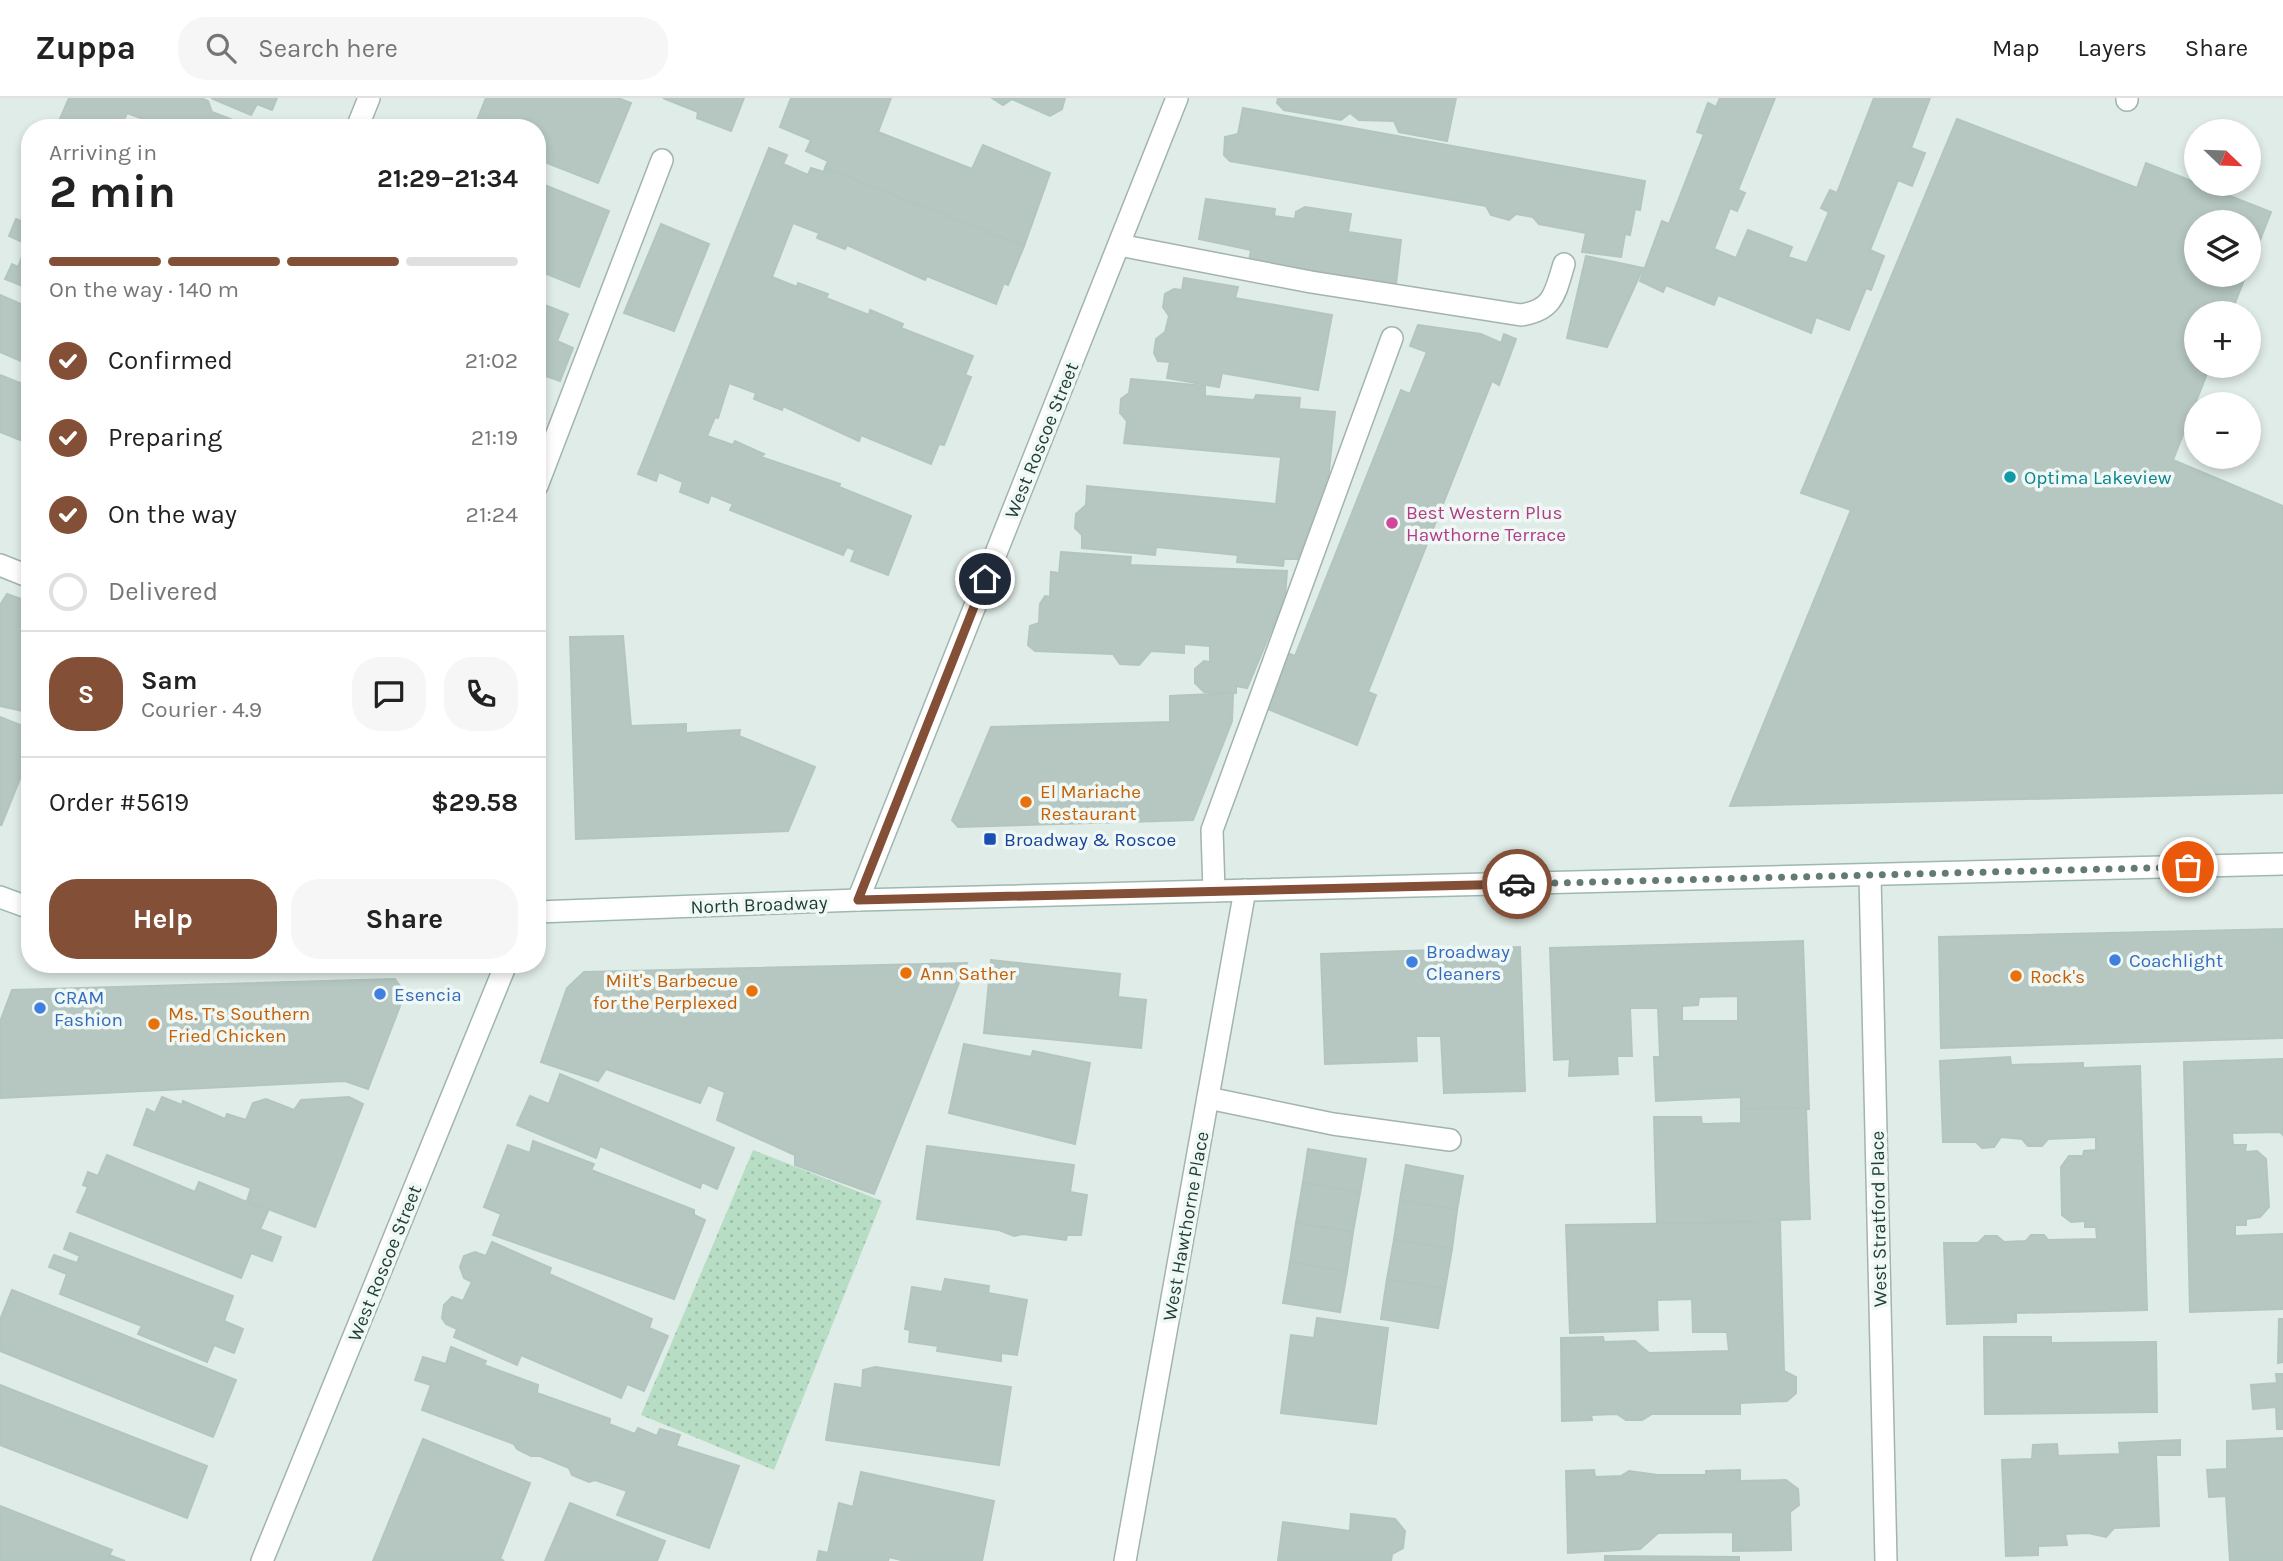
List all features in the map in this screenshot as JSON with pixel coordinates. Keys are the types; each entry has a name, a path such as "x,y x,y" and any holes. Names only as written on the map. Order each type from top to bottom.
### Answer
{"street":[{"path":"361,119 369,98"},
{"name":"West Roscoe Street","path":"858,900 1177,98"},
{"path":"546,463 662,160"},
{"path":"1119,245 1311,282 1521,315 1537,313 1548,306 1564,264"},
{"path":"1214,891 1212,830 1392,338"},
{"path":"0,565 21,573"},
{"name":"North Broadway","path":"546,912 858,900 2283,864"},
{"name":"West Stratford Place","path":"1870,876 1886,1561"},
{"name":"West Hawthorne Place","path":"1125,1561 1245,890"},
{"path":"0,897 21,905"},
{"name":"West Roscoe Street","path":"262,1561 502,973"},
{"path":"1208,1098 1333,1124 1450,1140"}],"green space":[{"path":"753,1150 882,1201 774,1470 641,1415"}],"building":[{"path":"69,98 201,98 208,101 212,112 230,119 143,119 127,113 125,119 60,119"},
{"path":"211,98 277,98 272,110 257,104 251,115"},
{"path":"486,98 618,98 631,103 598,183 546,163 546,119 478,119"},
{"path":"663,98 744,98 731,131 697,118 698,112"},
{"path":"791,98 891,98 878,132 972,169 983,145 1050,173 1024,246 825,168 828,161 806,151 811,140 780,127"},
{"path":"992,98 1065,98 1062,109 1050,116 1012,99 1003,105"},
{"path":"1278,98 1456,98 1447,141 1399,132 1394,121 1359,120 1350,113 1341,120 1284,110 1277,103"},
{"path":"1720,98 1775,98 1738,190 1745,193 1737,211 1730,208 1714,249 1736,258 1748,230 1792,247 1788,257 1807,263 1829,212 1821,208 1830,190 1837,193 1874,98 1930,98 1911,148 1925,153 1912,186 1898,180 1870,250 1884,256 1871,290 1866,288 1849,330 1816,317 1811,333 1718,295 1714,305 1666,285 1663,292 1640,281 1662,221 1669,224 1704,134 1697,132 1708,103 1716,107"},
{"path":"1243,108 1645,181 1640,210 1635,209 1630,235 1625,234 1621,257 1582,252 1586,233 1539,224 1533,217 1516,214 1509,220 1491,215 1486,206 1230,161 1224,155 1225,137 1238,134"},
{"name":"Optima Lakeview","path":"1957,119 2137,188 2146,163 2184,178 2184,196 2230,196 2271,212 2261,237 2261,210 2184,210 2184,287 2241,287 2236,301 2184,301 2184,378 2205,378 2200,392 2184,392 2184,432 2173,460 2184,465 2184,469 2195,469 2283,506 2283,793 1730,806 1851,510 1801,493"},
{"path":"769,148 787,155 783,164 808,175 811,168 824,172 825,168 1024,246 1008,285 1004,283 996,304 927,276 925,280 847,245 845,249 817,238 819,233 793,223 772,277 797,287 798,283 828,294 826,298 869,315 870,310 903,324 901,328 973,356 965,375 971,377 944,445 939,444 931,464 861,435 859,441 783,406 782,410 754,399 756,393 729,383 718,418 715,417 707,436 733,445 735,441 764,454 761,457 840,484 839,487 911,516 888,575 851,561 855,550 847,547 843,555 730,510 733,504 711,495 708,503 680,492 683,482 659,472 656,481 638,474"},
{"path":"546,186 609,211 579,287 546,274"},
{"path":"1206,199 1275,209 1274,216 1295,219 1296,212 1305,207 1351,214 1348,232 1401,240 1396,284 1334,275 1312,277 1303,269 1249,261 1251,250 1199,239"},
{"path":"16,219 21,221 21,241 9,236"},
{"path":"661,224 709,244 674,331 624,313"},
{"path":"1586,256 1643,268 1607,347 1567,338"},
{"path":"21,259 21,285 5,279 12,264 18,267"},
{"path":"1184,278 1238,287 1235,298 1332,315 1318,390 1222,373 1219,387 1167,378 1170,362 1158,361 1154,353 1156,339 1165,332 1169,316 1163,307 1165,294 1174,289 1182,290"},
{"path":"0,295 21,304 21,361 0,352"},
{"path":"546,305 568,314 557,341 573,348 560,381 546,376"},
{"name":"Best Western Plus Hawthorne Terrace","path":"1418,325 1481,334 1501,343 1504,334 1516,339 1499,385 1492,381 1368,692 1376,695 1357,745 1263,707 1285,652 1295,656 1401,390 1410,394 1427,352 1410,346"},
{"path":"0,375 21,383 21,440 0,432"},
{"path":"1131,379 1205,386 1205,396 1254,400 1256,395 1300,398 1299,409 1335,412 1328,481 1298,559 1284,559 1283,566 1237,562 1238,555 1156,547 1155,555 1082,548 1082,535 1075,528 1076,514 1086,505 1087,486 1276,504 1281,457 1124,443 1127,421 1120,413 1121,399 1129,393"},
{"path":"1061,552 1131,557 1130,565 1287,571 1285,598 1247,688 1236,686 1236,693 1204,692 1195,683 1195,669 1204,661 1210,662 1210,646 1184,644 1184,653 1151,651 1139,665 1120,664 1113,654 1035,651 1028,645 1030,626 1039,623 1040,604 1045,596 1050,597 1051,572 1059,573"},
{"path":"7,594 21,599 21,711 0,706 0,605"},
{"path":"623,636 631,726 686,724 686,733 740,730 739,736 815,767 788,831 576,839 570,637"},
{"path":"1233,693 1232,721 1193,820 958,827 952,820 991,727 1170,722 1170,696"},
{"path":"0,717 21,725 21,776 1,826"},
{"path":"2283,929 2283,1038 1941,1048 1939,937"},
{"path":"1803,941 1809,1109 1741,1109 1741,1097 1656,1101 1654,1057 1660,1057 1658,1008 1630,1008 1632,1056 1617,1056 1618,1074 1569,1076 1570,1059 1554,1060 1550,948","holes":["1738,996 1738,1021 1682,1021 1682,1006 1698,1005 1699,997"]},
{"path":"1520,947 1525,1091 1444,1093 1441,1036 1416,1036 1417,1061 1325,1064 1321,954"},
{"path":"991,960 1120,974 1118,997 1146,1000 1141,1048 984,1033"},
{"path":"967,963 874,1194 795,1165 795,1155 717,1120 725,1092 708,1085 700,1103 606,1069 598,1081 541,1062 567,988 584,972"},
{"path":"395,979 405,993 368,1089 345,1081 0,1098 0,1022 12,990"},
{"path":"964,1044 1031,1057 1033,1051 1090,1063 1075,1144 949,1113"},
{"path":"2010,1057 2011,1065 2083,1063 2083,1068 2140,1066 2147,1310 2016,1313 2016,1322 1947,1324 1944,1243 1978,1243 1985,1236 1997,1236 2004,1242 2026,1241 2031,1235 2044,1235 2048,1240 2097,1239 2096,1227 2085,1227 2085,1221 2071,1222 2062,1215 2061,1167 2069,1156 2083,1156 2084,1151 2096,1150 2096,1137 2048,1139 2042,1146 2028,1146 2022,1139 2001,1137 1994,1147 1982,1148 1976,1142 1943,1142 1940,1061"},
{"path":"2283,1059 2283,1135 2280,1132 2232,1133 2233,1145 2246,1145 2245,1152 2257,1151 2266,1159 2269,1207 2260,1217 2246,1219 2246,1225 2235,1225 2235,1236 2283,1234 2283,1309 2190,1312 2184,1062"},
{"path":"560,1074 734,1148 717,1189 702,1182 700,1188 600,1146 596,1158 517,1125 530,1096 549,1104"},
{"path":"162,1097 182,1105 183,1101 225,1119 227,1114 246,1120 253,1103 266,1099 294,1110 301,1100 349,1097 363,1104 315,1227 247,1201 251,1188 134,1145 147,1109 155,1113"},
{"path":"1806,1108 1810,1219 1657,1224 1654,1117 1701,1117 1702,1124 1741,1123 1741,1109"},
{"path":"533,1141 594,1164 591,1170 694,1210 694,1215 705,1220 674,1299 493,1235 501,1214 484,1207 508,1145 530,1153"},
{"path":"927,1146 1074,1165 1070,1192 1087,1195 1081,1235 1067,1235 1066,1240 1023,1234 1014,1236 999,1230 917,1219"},
{"path":"1308,1149 1366,1159 1360,1193 1303,1182"},
{"path":"107,1155 195,1192 199,1182 268,1211 260,1229 281,1237 272,1261 251,1253 241,1278 77,1212 88,1187 83,1185 88,1172 98,1176"},
{"path":"1406,1165 1463,1176 1457,1210 1400,1200"},
{"path":"1303,1182 1360,1193 1353,1232 1296,1223"},
{"path":"1400,1200 1457,1210 1452,1249 1394,1240"},
{"path":"1780,1222 1784,1371 1796,1377 1796,1393 1787,1401 1740,1403 1740,1414 1652,1414 1642,1420 1626,1420 1617,1414 1591,1415 1592,1420 1562,1421 1561,1338 1603,1337 1604,1342 1635,1341 1649,1353 1729,1351 1727,1332 1693,1332 1692,1299 1657,1300 1658,1330 1570,1333 1566,1225"},
{"path":"1296,1223 1353,1232 1347,1272 1290,1262"},
{"path":"70,1233 233,1296 224,1321 243,1329 234,1353 214,1345 207,1362 138,1334 142,1326 60,1294 67,1274 49,1267 54,1255 77,1263 80,1256 64,1249"},
{"path":"1394,1240 1452,1249 1445,1289 1387,1279"},
{"path":"492,1242 551,1268 549,1274 652,1319 649,1328 668,1336 644,1391 627,1384 621,1398 521,1355 517,1365 454,1337 457,1329 446,1324 442,1318 444,1305 452,1297 463,1301 472,1282 464,1278 460,1267 464,1256 475,1252 486,1256"},
{"path":"1290,1262 1347,1272 1340,1312 1283,1303"},
{"path":"945,1279 989,1286 988,1293 1027,1300 1017,1355 1001,1353 1001,1361 937,1351 938,1346 909,1342 910,1330 905,1329 912,1287 942,1292"},
{"path":"1387,1279 1445,1289 1438,1328 1381,1319"},
{"path":"12,1290 236,1380 213,1437 0,1351 0,1320"},
{"path":"1317,1318 1388,1328 1376,1424 1281,1413 1291,1335 1314,1338"},
{"path":"2279,1319 2283,1319 2283,1362 2278,1363"},
{"path":"1984,1337 2051,1337 2051,1343 2156,1342 2157,1412 1985,1414"},
{"path":"451,1347 486,1361 484,1365 538,1385 537,1393 610,1419 609,1424 635,1434 638,1428 657,1436 660,1429 680,1435 676,1446 739,1466 709,1548 617,1515 627,1491 595,1480 589,1482 572,1475 569,1468 540,1456 531,1456 517,1449 514,1444 422,1410 431,1385 415,1380 423,1357 446,1364"},
{"path":"875,1367 1011,1387 999,1465 826,1440 835,1384 862,1388 863,1370"},
{"path":"2276,1374 2283,1374 2283,1429 2277,1429 2276,1407 2253,1409 2251,1385 2277,1383"},
{"path":"0,1385 207,1466 187,1518 0,1445"},
{"path":"2283,1438 2283,1561 2230,1561 2226,1496 2209,1497 2207,1470 2227,1469 2227,1441"},
{"path":"423,1439 530,1483 500,1559 504,1561 373,1561"},
{"path":"2180,1440 2180,1455 2156,1455 2159,1526 2114,1528 2106,1537 2088,1533 2065,1534 2067,1545 2038,1546 2038,1555 2006,1556 2002,1460 2032,1459 2033,1445 2057,1444 2058,1456 2120,1454 2119,1443"},
{"path":"1594,1470 1595,1477 1621,1476 1629,1471 1658,1475 1706,1475 1706,1471 1740,1470 1740,1481 1786,1480 1798,1489 1799,1505 1790,1512 1791,1550 1733,1551 1733,1532 1658,1533 1640,1549 1568,1553 1566,1471"},
{"path":"861,1472 994,1501 982,1561 905,1561 889,1557 888,1561 817,1561 819,1551 828,1553 839,1503 853,1507"},
{"path":"570,1503 665,1541 657,1561 545,1561"},
{"path":"0,1506 112,1550 109,1555 125,1561 0,1561"},
{"path":"1351,1514 1395,1519 1405,1531 1403,1548 1392,1554 1391,1561 1278,1561 1283,1522 1350,1531"},
{"path":"1605,1556 1739,1557 1739,1561 1605,1561"}],"way so far":[{"path":"1517,884 2188,867"}],"place":[{"name":"Optima Lakeview","path":"2010,477"},
{"name":"Best Western Plus Hawthorne Terrace","path":"1392,523"},
{"name":"El Mariache Restaurant","path":"1026,802"},
{"name":"Broadway & Roscoe","path":"990,839"},
{"name":"Coachlight","path":"2115,960"},
{"name":"Broadway Cleaners","path":"1412,962"},
{"name":"Ann Sather","path":"906,973"},
{"name":"Rock's","path":"2016,976"},
{"name":"Milt's Barbecue for the Perplexed","path":"752,991"},
{"name":"Esencia","path":"380,994"},
{"name":"CRAM Fashion","path":"40,1008"},
{"name":"Ms. T’s Southern Fried Chicken","path":"154,1024"}],"route":[{"path":"985,579 858,900 1517,884"}]}
